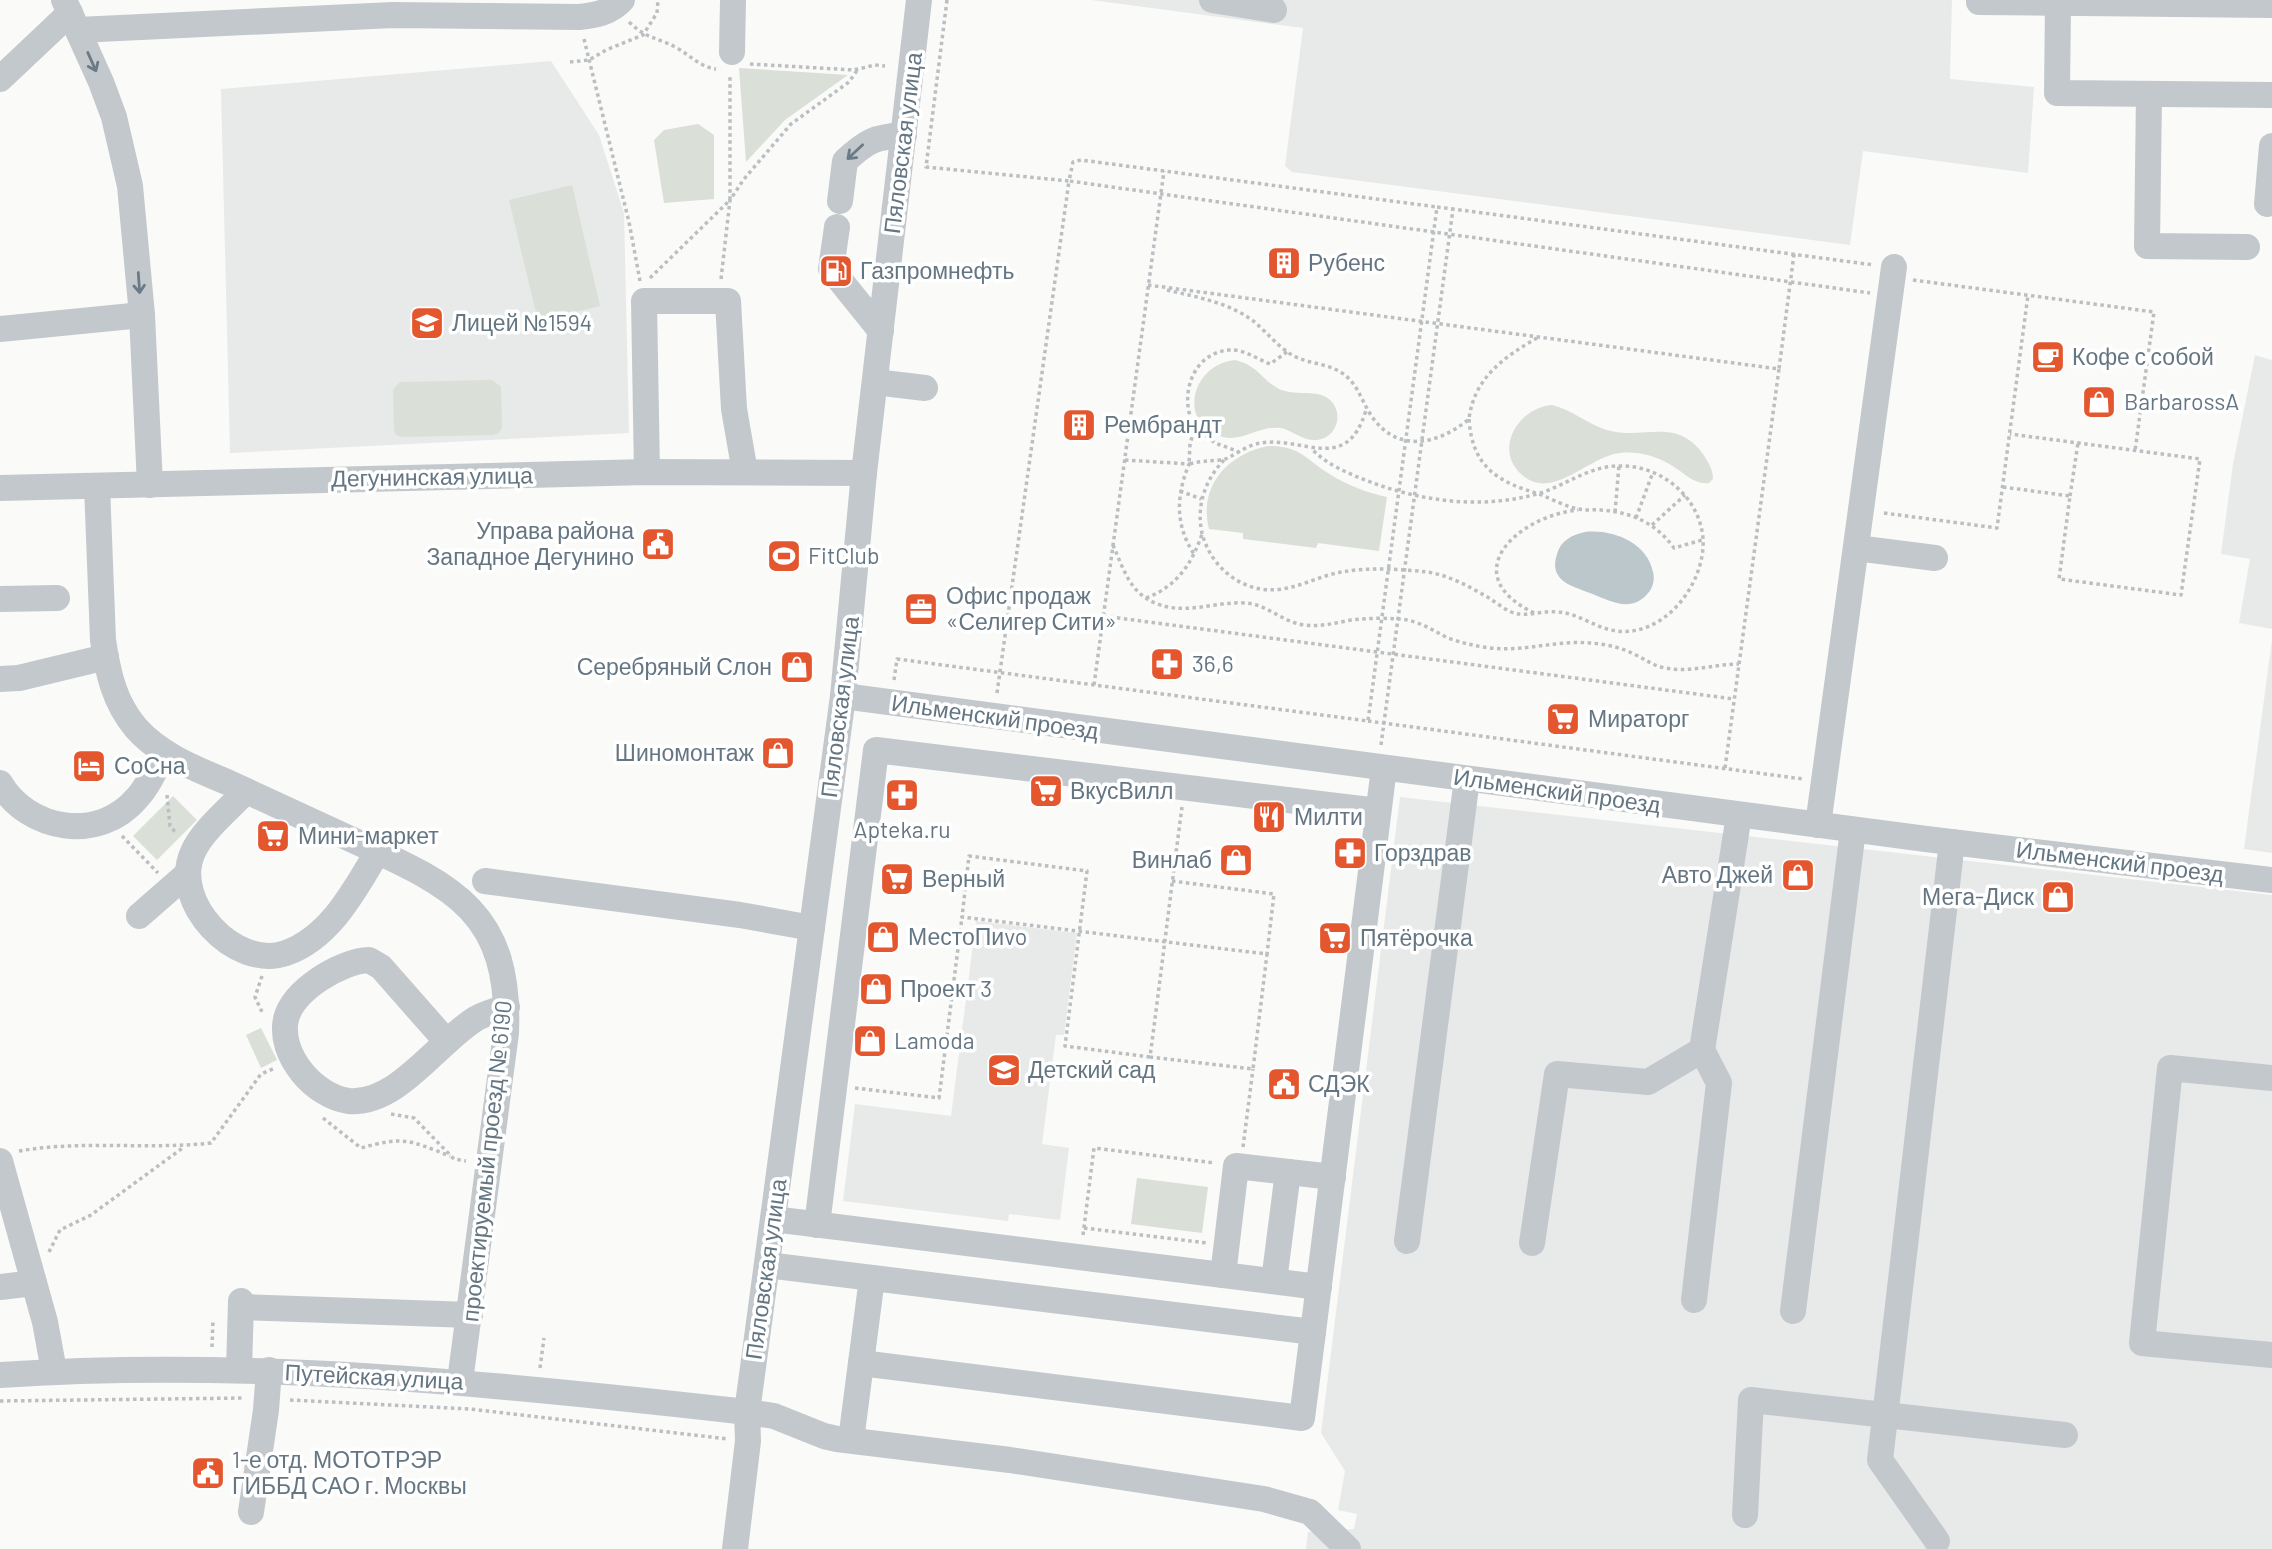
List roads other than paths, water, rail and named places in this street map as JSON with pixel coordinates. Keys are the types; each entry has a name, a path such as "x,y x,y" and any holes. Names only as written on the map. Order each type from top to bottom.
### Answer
{"street":[{"path":"0,79 70,14 579,17 599,15 615,8 622,0"},
{"path":"732,52 733,0"},
{"name":"Пяловская улица","path":"736,1549 748,1441 747,1412 843,696 864,473 919,0"},
{"path":"1212,0 1274,9"},
{"path":"1979,0 2272,5"},
{"path":"2058,3 2057,93 2272,95"},
{"path":"70,14 101,82 123,150 135,229 142,315 150,485"},
{"path":"2149,94 2147,246 2247,247"},
{"path":"881,331 831,270 845,161 876,137 904,135"},
{"path":"2267,204 2272,146"},
{"path":"1818,825 1892,280"},
{"path":"647,472 644,301 728,301 734,409 745,472"},
{"path":"0,329 142,315"},
{"path":"875,382 925,388"},
{"name":"Дегунинская улица","path":"0,488 647,472 864,473"},
{"name":"проектируемый проезд № 6190","path":"97,486 103,640 111,682 126,713 148,739 164,752 378,851 438,882 468,905 498,954 507,1007 506,1033 460,1381"},
{"path":"1856,548 1935,558"},
{"path":"0,599 57,598"},
{"path":"0,702 9,678 106,657"},
{"name":"Ильменский проезд","path":"843,696 1853,830 2272,880"},
{"path":"817,1225 876,750 1378,811"},
{"path":"0,783 13,802 29,814 49,823 71,827 94,824 116,816 136,800 151,779 164,752"},
{"path":"861,1363 1302,1418 1378,811 1381,768"},
{"path":"1407,1241 1467,779"},
{"path":"139,916 184,871 246,791"},
{"path":"1694,1300 1719,1083 1702,1050 1739,815"},
{"path":"1793,1311 1853,830"},
{"path":"1937,1541 1880,1460 1952,842"},
{"path":"184,871 206,922 221,937 239,949 256,956 269,957 302,945 321,931 353,892 378,851"},
{"path":"485,881 740,915 812,928"},
{"path":"447,1042 376,962 360,960 320,979 299,998 286,1018 286,1041 303,1073 321,1090 346,1101 383,1094 479,1017 507,1007"},
{"path":"1532,1243 1557,1073 1648,1082 1702,1050"},
{"path":"2272,1078 2170,1068 2142,1343 2272,1355"},
{"path":"6,1157 54,1371"},
{"path":"1223,1275 1238,1166 1333,1177"},
{"path":"1274,1281 1287,1172"},
{"path":"773,1219 1319,1286"},
{"path":"767,1265 1313,1332"},
{"path":"851,1440 861,1363 878,1318 872,1278"},
{"path":"0,1287 34,1283"},
{"path":"239,1370 241,1304 470,1315"},
{"path":"251,1512 269,1370"},
{"name":"Путейская улица","path":"0,1375 54,1371 269,1370 460,1381 747,1412 774,1416 824,1436 1010,1460 1265,1499 1310,1512 1348,1549"},
{"path":"1745,1515 1751,1400 2065,1435"}],"place":[{"name":"Рубенс","path":"1284,263"},
{"name":"Газпромнефть","path":"836,271"},
{"name":"Лицей №1594","path":"427,323"},
{"name":"Кофе с собой","path":"2048,357"},
{"name":"BarbarossA","path":"2099,402"},
{"name":"Рембрандт","path":"1079,425"},
{"name":"Управа района Западное Дегунино","path":"658,544"},
{"name":"FitClub","path":"784,556"},
{"name":"Офис продаж «Селигер Сити»","path":"921,609"},
{"name":"36,6","path":"1167,664"},
{"name":"Серебряный Слон","path":"797,667"},
{"name":"Мираторг","path":"1563,719"},
{"name":"Шиномонтаж","path":"778,753"},
{"name":"СоСна","path":"89,766"},
{"name":"ВкусВилл","path":"1046,791"},
{"name":"Apteka.ru","path":"902,795"},
{"name":"Милти","path":"1269,817"},
{"name":"Мини-маркет","path":"273,836"},
{"name":"Горздрав","path":"1350,853"},
{"name":"Винлаб","path":"1236,860"},
{"name":"Авто Джей","path":"1798,875"},
{"name":"Верный","path":"897,879"},
{"name":"Мега-Диск","path":"2058,897"},
{"name":"МестоПиvo","path":"883,937"},
{"name":"Пятёрочка","path":"1335,938"},
{"name":"Проект 3","path":"876,989"},
{"name":"Lamoda","path":"870,1041"},
{"name":"Детский сад","path":"1004,1070"},
{"name":"СДЭК","path":"1284,1084"},
{"name":"1-е отд. МОТОТРЭР ГИББД САО г. Москвы","path":"208,1473"}]}
